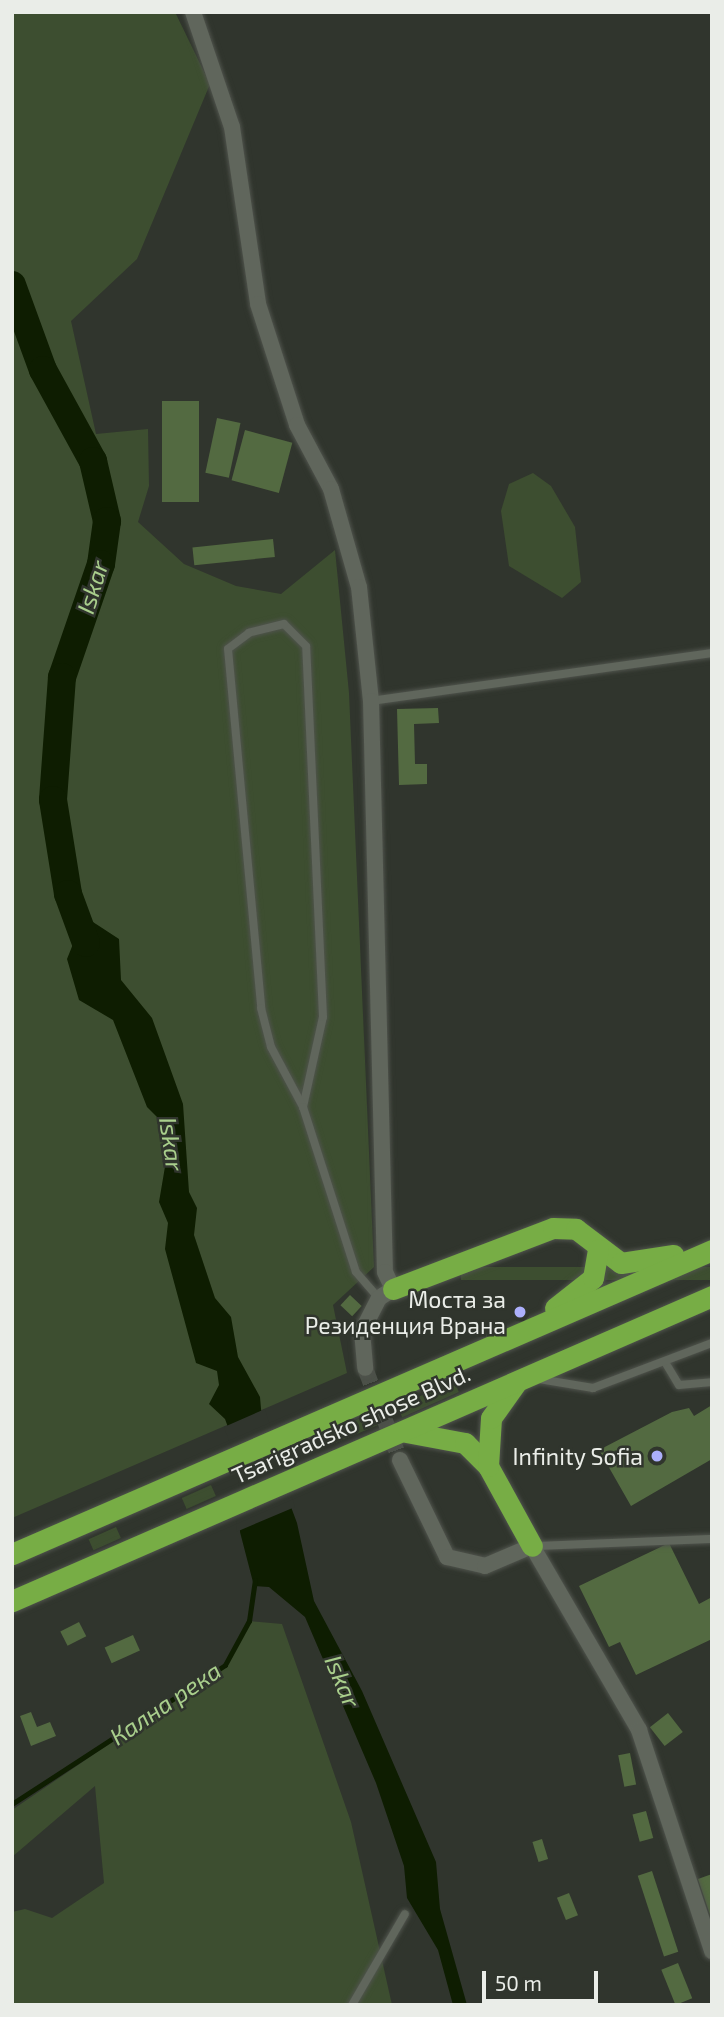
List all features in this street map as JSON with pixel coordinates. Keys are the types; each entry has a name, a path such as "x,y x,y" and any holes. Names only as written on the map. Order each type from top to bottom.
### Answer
{"highway":[{"path":"386,1293 553,1228 576,1229 598,1249 638,1264 712,1244"},
{"path":"514,1336 586,1286 596,1270 598,1249"},
{"name":"Tsarigradsko shose Blvd.","path":"12,1554 712,1250"},
{"name":"Tsarigradsko shose Blvd.","path":"12,1601 712,1296"},
{"path":"488,1466 491,1418 523,1378"},
{"path":"400,1432 454,1438 488,1466 532,1546"}],"street":[{"path":"192,12 232,127 258,304 286,394 331,489 353,559 371,701 386,1293 362,1331 365,1368"},
{"path":"400,1460 447,1557 485,1566 532,1546 639,1730 712,1951"}],"lane":[{"path":"303,1107 323,1017 306,646 284,624 249,633 228,649 261,1008 271,1047 303,1107 356,1272 386,1293"},
{"path":"371,701 712,653"},
{"path":"523,1378 593,1388 712,1343"},
{"path":"666,1362 679,1385 712,1382"},
{"path":"532,1546 712,1539"},
{"path":"352,2005 405,1914"}],"shaded area":[{"path":"12,12 175,12 210,84 137,259 71,321 96,434 148,429 149,486 138,522 184,564 236,586 281,594 335,550 349,693 374,1267 333,1305 347,1373 12,1518"},
{"path":"533,473 551,486 575,527 581,582 562,598 509,566 501,511 509,484"},
{"path":"461,1267 712,1267 712,1280 461,1280"},
{"path":"454,1381 459,1392 402,1417 397,1406"},
{"path":"373,1413 378,1425 332,1445 327,1433"},
{"path":"211,1485 216,1496 187,1509 182,1498"},
{"path":"116,1527 121,1538 93,1550 89,1539"},
{"path":"249,1621 282,1624 351,1822 392,2005 12,2005 12,1912 25,1909 52,1918 104,1883 95,1786 12,1857 12,1810 225,1665"}],"water":[{"path":"73,909 119,939 121,980 152,1018 183,1104 189,1192 197,1208 194,1235 215,1298 231,1317 238,1357 260,1397 263,1432 297,1523 314,1601 362,1691 436,1862 440,1909 467,2005 453,2005 438,1950 407,1898 404,1866 376,1783 305,1617 269,1587 254,1586 240,1532 243,1468 225,1419 209,1404 219,1385 217,1371 196,1363 165,1249 168,1223 159,1202 168,1149 164,1124 147,1107 113,1020 79,1000 67,959 75,939"}],"pier":[{"path":"265,1409 295,1507 236,1532 239,1469 224,1427"}],"building":[{"path":"162,401 199,401 199,502 162,502"},
{"path":"217,418 240,423 229,478 205,473"},
{"path":"245,430 292,443 279,493 232,480"},
{"path":"273,539 275,557 194,565 192,547"},
{"path":"438,708 439,723 414,724 415,764 427,764 427,784 399,785 397,709"},
{"path":"350,1295 362,1306 352,1316 340,1305"},
{"name":"Infinity Sofia","path":"712,1405 712,1459 631,1506 599,1450 672,1412 689,1408 694,1416"},
{"path":"669,1543 699,1604 712,1597 712,1639 636,1675 620,1642 609,1647 579,1586"},
{"path":"79,1622 86,1636 68,1646 60,1632"},
{"path":"133,1635 140,1651 112,1663 105,1648"},
{"path":"31,1712 37,1727 50,1722 56,1736 31,1746 20,1716"},
{"path":"668,1713 683,1732 665,1746 650,1727"},
{"path":"630,1753 636,1784 624,1787 618,1755"},
{"path":"646,1811 653,1838 640,1842 632,1815"},
{"path":"542,1839 548,1859 539,1862 532,1842"},
{"path":"652,1871 678,1952 664,1956 638,1876"},
{"path":"712,1874 712,1918 711,1918 698,1879"},
{"path":"569,1893 578,1915 566,1920 557,1898"},
{"path":"678,1963 692,1998 676,2005 661,1970"}],"waterway":[{"name":"Iskar","path":"12,285 43,370 93,461 107,521 101,564 62,677 53,800 68,894 86,943"},
{"name":"Кална река","path":"12,1804 225,1665 249,1621 255,1580"}],"tunnel":[{"path":"365,1368 400,1460"}],"place":[{"name":"Моста за Резиденция Врана","path":"520,1312"},
{"name":"Infinity Sofia","path":"657,1456"}]}
